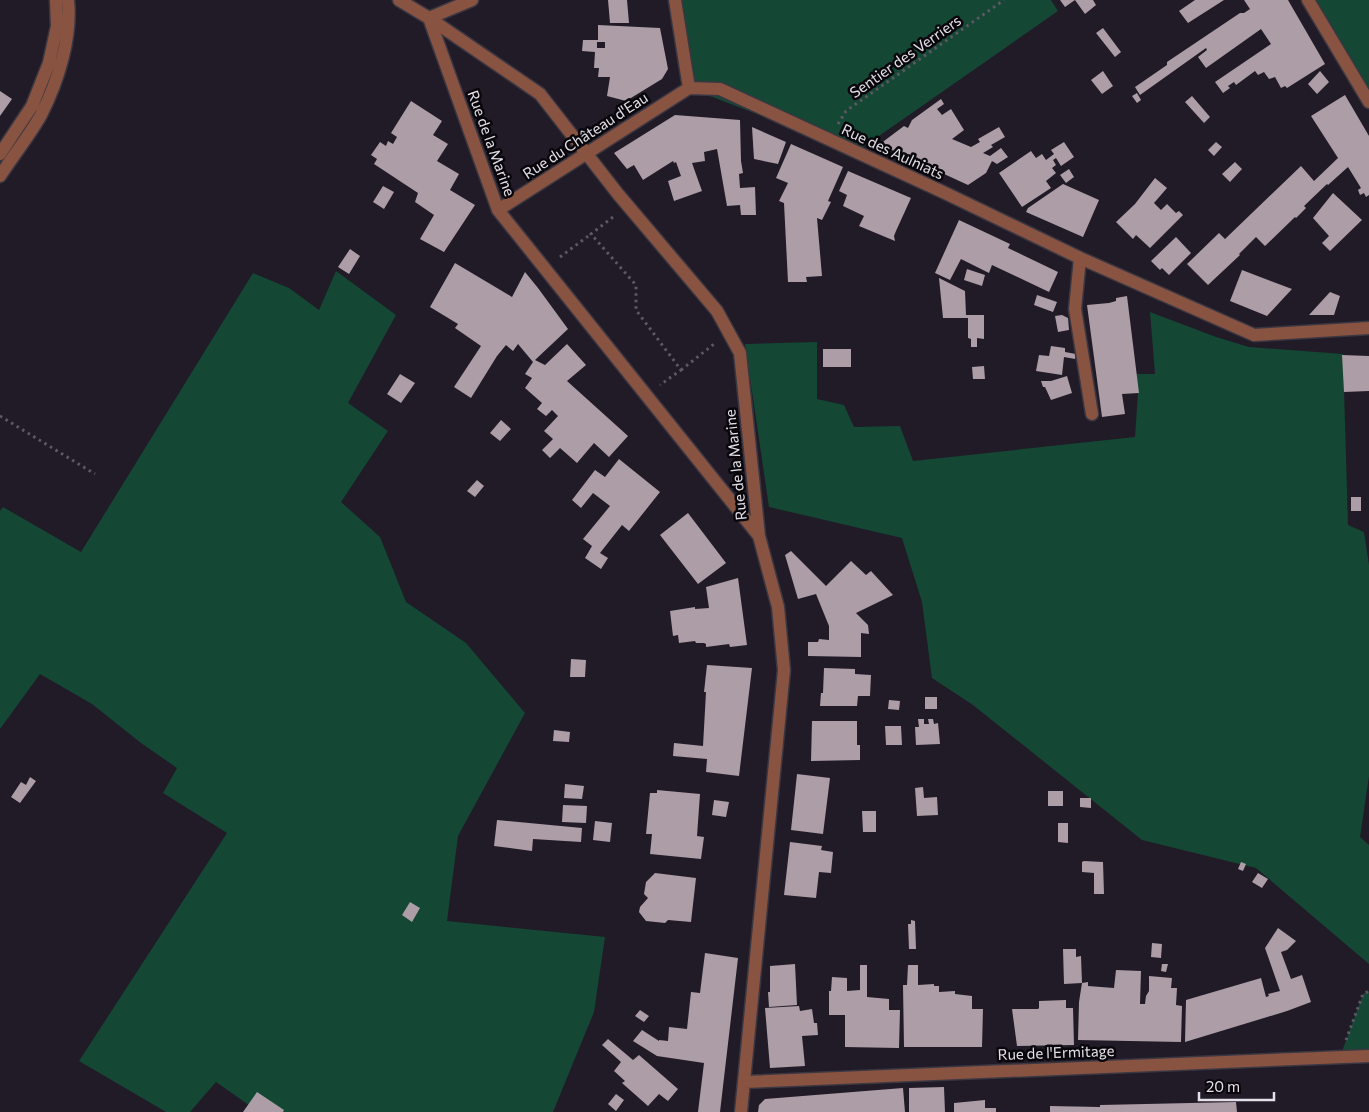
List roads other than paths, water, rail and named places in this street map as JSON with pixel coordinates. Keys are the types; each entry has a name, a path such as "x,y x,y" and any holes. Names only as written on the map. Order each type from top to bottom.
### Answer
{"street":[{"path":"0,154 32,106 49,63 57,26 56,0"},
{"path":"0,176 40,117 53,89 68,27 68,0"},
{"name":"Rue de la Marine","path":"399,0 429,18 540,94 618,194 718,311 740,353 759,536"},
{"path":"429,18 472,0"},
{"path":"675,0 689,88"},
{"path":"1308,0 1369,102"},
{"name":"Rue de la Marine","path":"429,18 498,210 759,536"},
{"name":"Rue des Aulniats","path":"689,88 720,89 1080,258 1254,336 1369,328"},
{"name":"Rue du Château d'Eau","path":"498,210 689,88"},
{"path":"1080,258 1075,308 1092,414"},
{"path":"741,1112 784,670 778,607 759,536"},
{"name":"Rue de l'Ermitage","path":"744,1082 1369,1056"}]}
